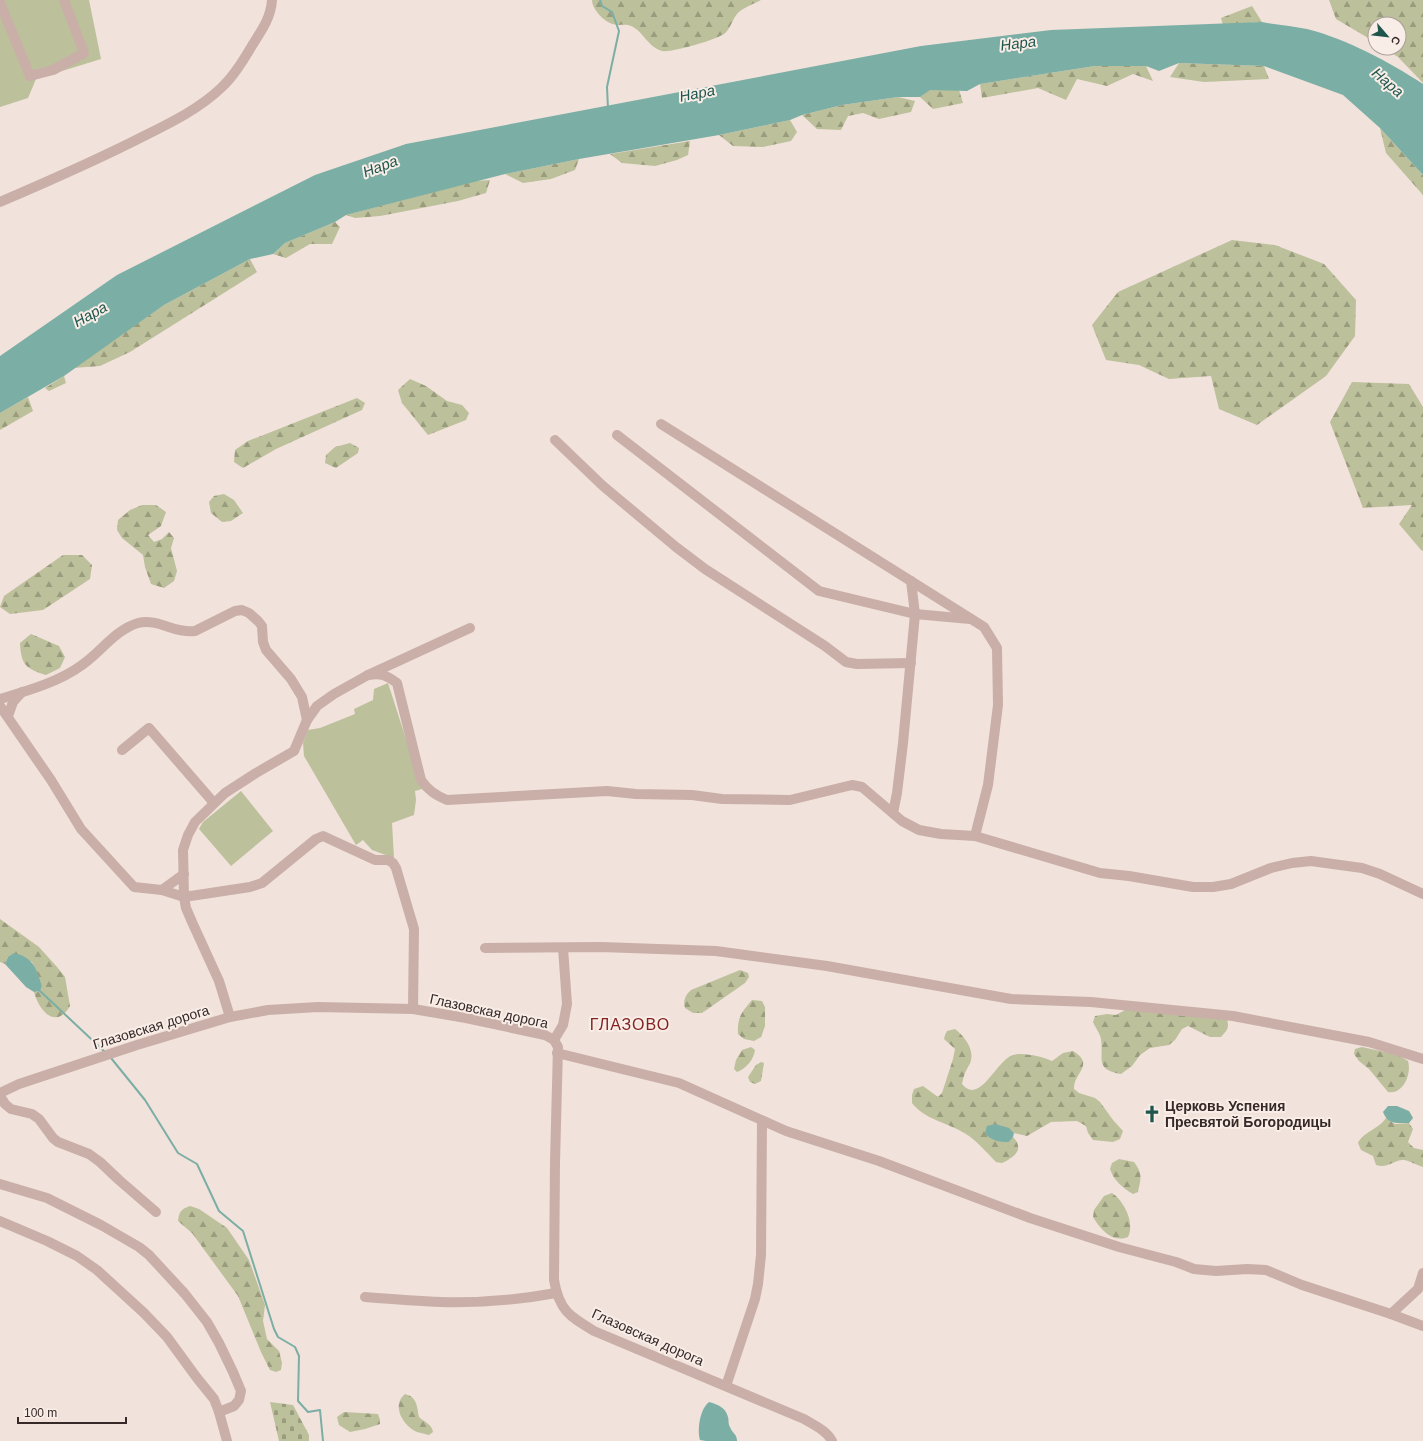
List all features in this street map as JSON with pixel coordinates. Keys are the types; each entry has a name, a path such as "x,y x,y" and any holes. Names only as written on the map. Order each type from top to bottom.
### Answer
{"street":[{"path":"0,3 30,76 53,70 84,53 64,0"},
{"path":"0,202 105,156 166,125 209,98 222,87 250,49 270,15 272,0"},
{"path":"661,424 984,627 997,648 998,705 988,785 975,836"},
{"path":"617,435 819,591 915,614 972,619"},
{"path":"555,440 604,486 699,564 825,646 846,662 857,664 911,663"},
{"path":"893,813 901,764 915,614 911,581"},
{"path":"0,699 69,674 84,664 118,633 137,623 149,621 188,632 195,631 235,611 242,610 249,613 262,626 263,642 266,650 287,673 302,697 307,720"},
{"path":"230,1017 219,980 192,922 184,897 183,850 188,835 195,822 225,793 256,772 294,751 307,720 317,706 334,694 368,675 470,628"},
{"path":"368,675 379,673 387,676 397,683 421,780 428,790 446,800 607,791 636,794 692,795 722,799 790,800 852,785 862,787 902,821 919,830 941,834 975,836 1094,871 1193,887 1212,887 1231,884 1271,868 1292,863 1311,861 1362,868 1380,874 1423,894"},
{"path":"8,716 13,702 22,692"},
{"path":"0,706 51,780 81,829 134,887 162,890 184,897 262,884 316,839 323,836 375,860 388,860 393,863 396,868 414,929 413,1009"},
{"path":"122,750 149,728 214,802"},
{"path":"162,890 184,874"},
{"path":"485,948 601,948 716,951 827,966 1012,999 1091,1002 1233,1016 1369,1042 1423,1059"},
{"path":"554,1040 563,1025 567,1004 563,948"},
{"name":"Глазовская дорога","path":"0,1093 19,1084 137,1045 230,1017 268,1010 318,1007 413,1009 466,1018 545,1035 554,1040 558,1047 554,1280 556,1293 563,1308 575,1320 594,1331 804,1419 830,1436 832,1441"},
{"path":"558,1053 679,1083 786,1131 879,1161 1030,1218 1119,1247 1176,1262 1194,1269 1216,1271 1247,1269 1266,1270 1423,1326"},
{"path":"0,1096 5,1104 11,1109 32,1114 39,1119 53,1138 58,1142 89,1154 100,1162 156,1212"},
{"path":"726,1386 755,1299 758,1284 761,1255 762,1121"},
{"path":"0,1184 47,1198 102,1225 139,1247 149,1255 185,1294 207,1322 233,1372 241,1391 239,1400 234,1406 220,1412"},
{"path":"0,1221 71,1253 97,1270 144,1313 167,1337 197,1378 214,1398 220,1412 227,1441"},
{"path":"1391,1314 1418,1289 1423,1273"},
{"path":"365,1297 441,1302 525,1298 556,1293"}],"green space":[{"path":"0,0 89,0 101,59 36,79 28,98 0,107"},
{"path":"592,0 761,0 739,12 735,16 728,30 719,37 693,46 662,51 652,46 641,33 633,27 628,25 615,25 606,21 596,11"},
{"path":"1329,0 1423,0 1423,83 1396,56 1407,56 1407,16 1367,16 1367,37 1336,19"},
{"path":"1252,6 1262,22 1223,25 1221,18"},
{"path":"1179,63 1264,66 1269,79 1204,82 1170,77"},
{"path":"1095,66 1146,66 1153,81 1133,74 1107,86 1077,79 1066,100 1038,88 982,98 980,84"},
{"path":"929,90 959,90 963,103 933,109 920,97"},
{"path":"898,97 915,101 911,112 879,119 863,113 848,116 841,130 817,129 802,115 842,105"},
{"path":"790,120 797,132 791,141 763,147 733,146 719,135"},
{"path":"1380,128 1423,175 1423,195 1386,153"},
{"path":"690,141 688,155 677,160 655,166 622,163 610,154"},
{"path":"579,159 575,170 551,179 523,183 505,174"},
{"path":"490,180 486,193 458,201 380,216 355,218 346,215 475,181"},
{"path":"335,222 340,227 332,244 310,244 286,258 273,254 285,243"},
{"path":"1232,240 1275,245 1324,264 1356,300 1355,336 1326,376 1257,425 1219,409 1211,376 1169,379 1139,365 1106,360 1092,325 1118,292"},
{"path":"250,259 257,272 130,352 100,366 73,368 164,305"},
{"path":"64,376 66,383 49,391 45,388"},
{"path":"410,379 426,386 447,401 462,405 469,413 466,420 428,435 402,403 398,390"},
{"path":"1352,382 1409,384 1423,407 1423,551 1399,524 1412,505 1363,508 1330,422"},
{"path":"28,397 33,411 0,430 0,413"},
{"path":"357,398 365,403 362,410 276,449 243,468 234,462 235,450 248,441"},
{"path":"350,443 359,448 358,453 336,468 325,463 326,455 335,447"},
{"path":"224,494 234,500 243,513 231,521 222,522 211,513 209,502 214,496"},
{"path":"142,505 156,505 166,512 161,526 148,535 154,542 162,539 169,532 174,538 171,548 177,571 174,581 164,588 151,584 145,567 143,555 122,538 117,530 118,520 130,510"},
{"path":"63,555 82,555 92,565 90,579 43,610 10,614 0,607 4,596"},
{"path":"31,634 59,646 65,657 60,668 46,675 34,671 26,665 23,661 20,643"},
{"path":"388,683 422,789 415,791 416,800 414,815 392,823 394,858 372,850 363,840 356,845 304,756 303,743 308,730 320,728 355,714 354,709 373,700 374,689"},
{"path":"241,791 273,831 231,866 199,829 203,822"},
{"path":"0,919 39,947 65,977 70,1006 65,1013 59,1017 49,1015 44,1011 36,999 34,992 40,991 42,986 32,962 8,957 5,964 0,962"},
{"path":"740,970 748,973 749,977 745,983 702,1013 693,1013 685,1008 685,998 691,990"},
{"path":"752,1000 762,1001 765,1007 765,1026 761,1037 754,1041 744,1039 738,1034 739,1019 745,1008"},
{"path":"1127,1009 1227,1020 1228,1027 1221,1037 1210,1037 1188,1026 1182,1029 1175,1040 1169,1045 1150,1048 1140,1055 1132,1066 1121,1074 1113,1072 1104,1066 1102,1062 1100,1035 1093,1022 1095,1016 1107,1014 1116,1015"},
{"path":"955,1029 964,1038 972,1055 962,1084 969,1089 975,1089 982,1086 1000,1065 1013,1055 1027,1055 1052,1061 1063,1053 1073,1051 1080,1056 1083,1061 1082,1069 1075,1083 1074,1089 1079,1093 1095,1098 1100,1102 1123,1131 1120,1139 1113,1142 1093,1140 1088,1133 1086,1126 1077,1121 1051,1122 1027,1136 1014,1133 1008,1128 1009,1142 1013,1137 1018,1149 1014,1156 1006,1161 1002,1163 996,1162 970,1137 959,1130 930,1117 917,1109 912,1103 914,1089 923,1086 938,1097 942,1093 955,1049 944,1039 947,1031"},
{"path":"751,1047 755,1050 751,1060 743,1069 737,1072 734,1069 736,1060 742,1050"},
{"path":"1362,1047 1398,1055 1408,1061 1409,1072 1402,1087 1393,1092 1388,1092 1354,1054 1355,1049"},
{"path":"761,1062 764,1063 761,1081 755,1084 750,1082 748,1077 756,1065"},
{"path":"1386,1118 1395,1124 1409,1123 1413,1129 1408,1142 1414,1148 1423,1150 1423,1167 1404,1160 1384,1166 1376,1165 1373,1156 1361,1150 1358,1143 1360,1139 1383,1122"},
{"path":"1119,1159 1134,1162 1137,1166 1140,1173 1138,1192 1133,1194 1116,1181 1110,1169 1112,1163"},
{"path":"1112,1193 1121,1201 1127,1213 1130,1225 1128,1237 1112,1237 1103,1231 1093,1217 1094,1210 1104,1196"},
{"path":"190,1206 199,1209 227,1228 249,1260 265,1305 263,1321 267,1339 279,1351 282,1363 281,1370 276,1372 270,1370 238,1296 192,1233 178,1221 181,1211"},
{"path":"405,1394 412,1397 417,1406 419,1417 431,1427 433,1432 429,1435 412,1429 400,1415 399,1404"},
{"path":"270,1402 293,1405 309,1435 309,1441 279,1441"},
{"path":"344,1412 378,1414 380,1424 350,1432 339,1425 337,1417"}],"water":[{"name":"Нара","path":"1262,22 1307,29 1322,33 1367,52 1367,56 1374,56 1423,84 1423,175 1380,128 1343,95 1264,66 1179,63 1159,71 1146,66 1095,66 980,84 967,91 930,90 920,97 898,97 842,105 802,115 790,120 719,135 579,159 505,174 346,215 335,222 285,243 273,254 250,259 164,305 64,376 0,413 0,356 117,275 315,175 406,144 921,46 1051,30"},
{"path":"14,953 26,958 36,969 42,986 40,991 34,992 26,987 5,964 8,957"},
{"path":"1388,1106 1397,1106 1409,1111 1413,1118 1409,1123 1397,1123 1390,1121 1383,1112"},
{"path":"995,1124 1009,1128 1014,1133 1009,1142 1002,1142 990,1138 985,1133 987,1126"},
{"path":"709,1402 719,1405 725,1411 728,1417 729,1426 737,1441 700,1440 699,1430 701,1414"}],"waterway":[{"path":"600,0 602,6 612,12 619,31 607,87 608,109"},
{"path":"40,991 105,1052"},
{"path":"111,1058 145,1100 178,1153 197,1164 219,1211 243,1231 274,1329 278,1337 295,1347 299,1356 298,1401 308,1412 320,1410 323,1441"}],"place":[{"name":"Церковь Успения Пресвятой Богородицы","path":"1152,1114"}],"district":[{"name":"ГЛАЗОВО","path":"630,1024"}]}
